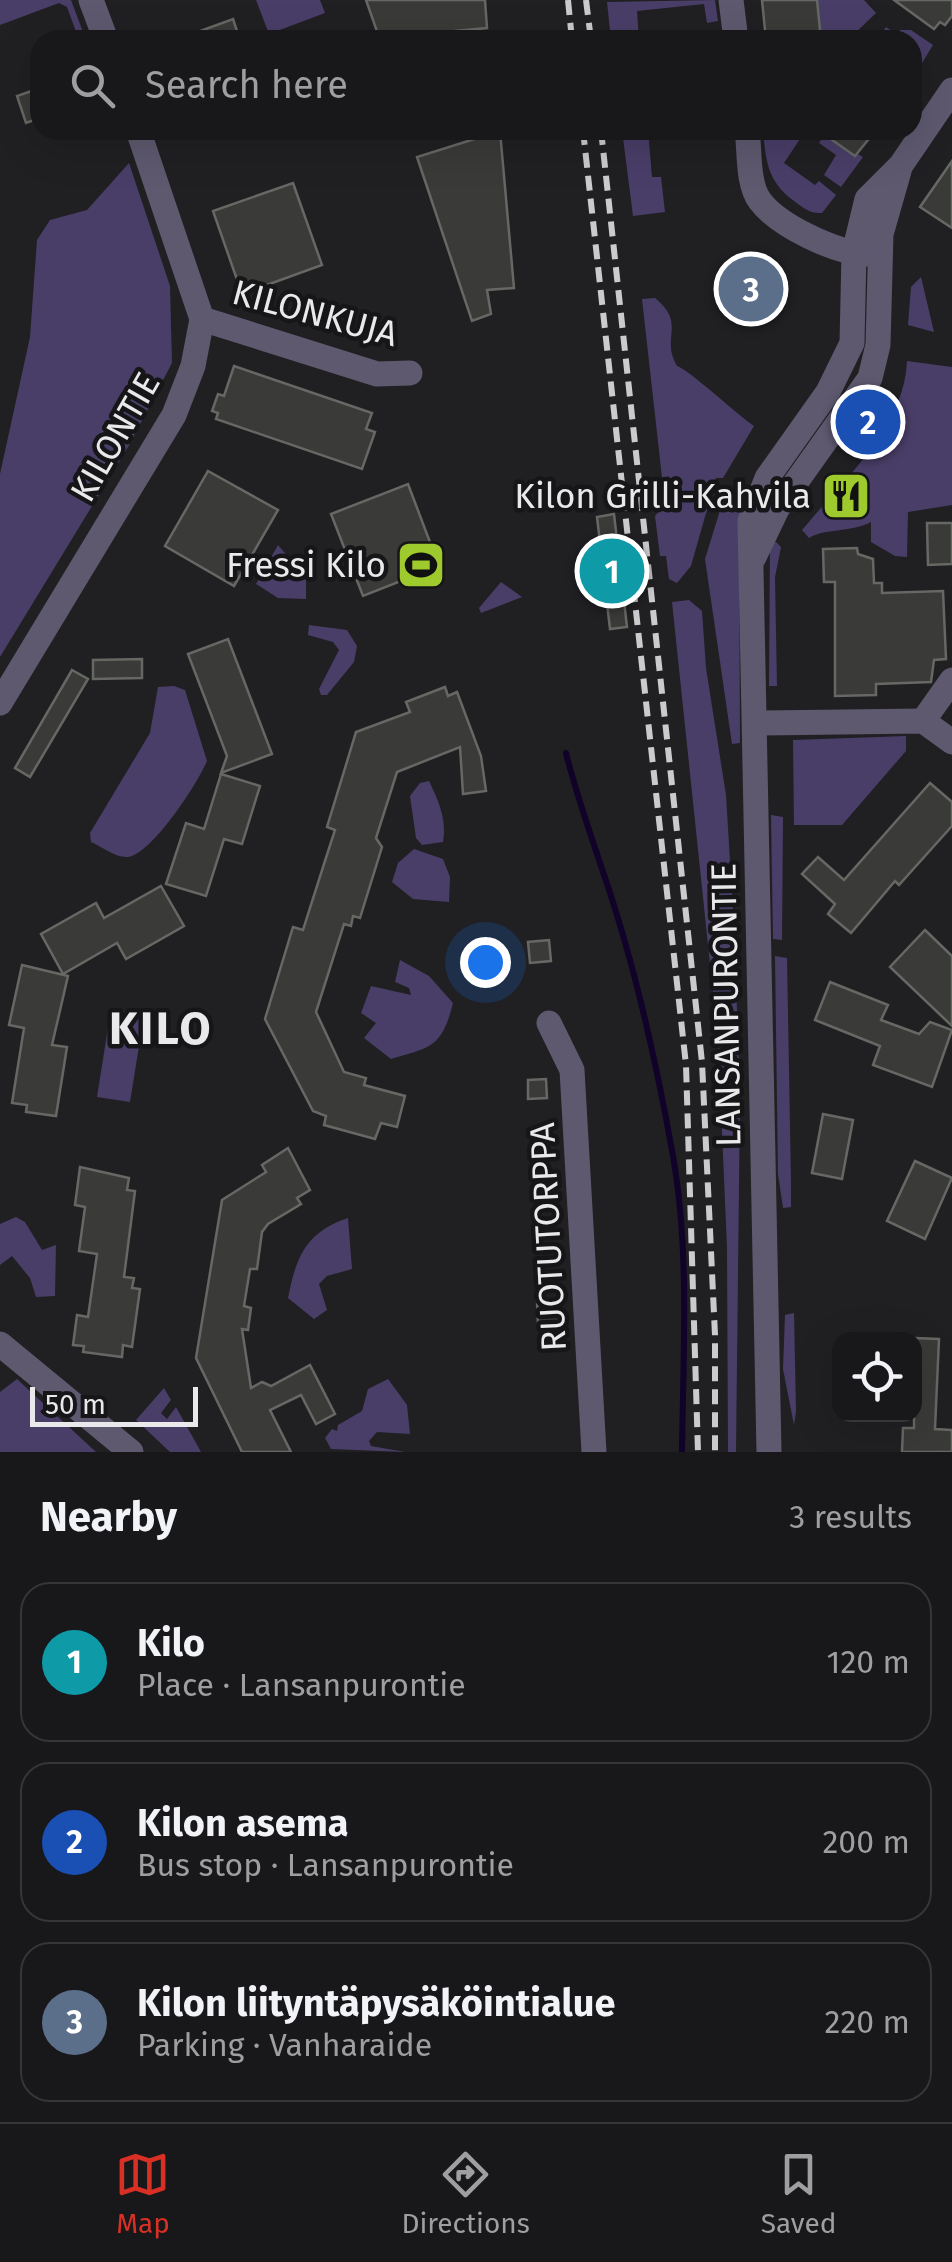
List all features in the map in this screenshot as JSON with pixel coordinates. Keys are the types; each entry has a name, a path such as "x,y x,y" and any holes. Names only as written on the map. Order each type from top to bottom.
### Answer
{"street":[{"path":"92,0 102,30"},
{"path":"731,0 735,30"},
{"name":"LANSANPURONTIE","path":"922,134 952,90"},
{"name":"KILONTIE","path":"0,703 174,416 193,366 202,319 141,140"},
{"path":"748,140 754,190 761,203 820,244 867,254"},
{"name":"LANSANPURONTIE","path":"769,1452 754,557 777,509 870,378 878,345 867,254 901,165 918,140"},
{"name":"KILONKUJA","path":"202,319 376,374 410,373"},
{"path":"923,721 952,680"},
{"path":"756,723 923,721 952,742"},
{"name":"RUOTUTORPPA","path":"549,1022 572,1070 594,1452"},
{"path":"0,1344 131,1452"}],"shaded area":[{"path":"0,0 71,0 82,30 75,30 67,7 59,3 0,25"},
{"path":"256,0 320,0 325,13 280,30 267,30"},
{"path":"715,0 718,21 707,23 704,4 637,11 638,30 610,30 607,2"},
{"path":"804,0 864,0 876,13 858,30 820,30 817,4"},
{"path":"922,38 933,45 922,63"},
{"path":"623,140 649,140 652,177 661,177 665,212 633,216"},
{"path":"764,140 799,140 784,163 815,185 819,181 836,195 822,213 814,213 778,186 767,161"},
{"path":"833,140 863,157 841,187 824,175 836,155 819,143"},
{"path":"129,163 170,286 172,363 128,447 0,657 0,474 30,337 37,240 50,220 87,210"},
{"path":"921,277 934,332 908,325 911,287"},
{"path":"655,298 670,316 672,356 677,366 754,426 723,478 716,478 691,566 677,583 669,579 666,556 660,556 655,516 665,504 642,299"},
{"path":"907,361 952,367 952,505 908,512 907,557 895,556 871,542 871,522 809,538 802,530 883,431 904,385"},
{"path":"733,499 743,502 739,526 740,743 732,744 705,559 722,504"},
{"path":"776,542 781,547 775,577 777,686 769,686 770,544"},
{"path":"278,545 306,578 306,599 278,598 256,584"},
{"path":"501,582 522,597 481,613 479,608"},
{"path":"689,600 702,611 706,668 726,795 734,927 740,1097 736,1452 728,1452 727,1247 718,1040 672,602"},
{"path":"309,625 347,630 357,646 354,662 327,695 321,695 319,689 339,650 333,642 308,635"},
{"path":"158,687 185,690 207,761 184,800 149,844 128,857 119,856 91,842 90,833 150,733"},
{"path":"906,736 906,751 842,825 794,825 793,740"},
{"path":"429,781 443,818 444,834 443,842 422,845 416,838 410,796 420,783"},
{"path":"771,815 783,817 782,940 773,939"},
{"path":"414,849 443,859 450,877 449,902 413,899 392,882 398,863"},
{"path":"775,956 787,958 791,1207 783,1208 778,1174"},
{"path":"400,960 429,976 453,1003 444,1029 433,1043 391,1059 364,1038 376,1023 361,1013 371,986 411,995 409,988 395,982"},
{"path":"111,1009 144,1015 130,1102 97,1097"},
{"path":"16,1217 25,1222 42,1250 56,1245 55,1296 36,1297 30,1278 12,1256 0,1265 0,1224"},
{"path":"348,1218 352,1269 327,1276 319,1284 327,1310 314,1319 288,1298 299,1258 322,1231"},
{"path":"794,1313 794,1425 783,1369 785,1315"},
{"path":"17,1379 96,1452 0,1452 0,1392"},
{"path":"388,1379 407,1405 410,1434 377,1432 369,1441 371,1446 405,1452 331,1449 325,1438 332,1429 337,1431 338,1425 362,1411 368,1389"},
{"path":"164,1388 171,1400 161,1413 167,1419 176,1407 201,1452 170,1452 136,1420"}],"building":[{"path":"366,0 485,0 487,28 376,30"},
{"path":"762,0 817,0 820,30 765,30"},
{"path":"894,0 952,0 952,16 945,25 940,22 934,29"},
{"path":"233,19 237,30 203,30"},
{"path":"30,91 30,122 26,123 17,96"},
{"path":"471,140 501,140 514,288 487,290 491,314 472,321 417,157"},
{"path":"832,140 868,140 855,156"},
{"path":"952,161 952,228 920,207"},
{"path":"293,183 322,265 242,294 213,211"},
{"path":"234,366 372,413 366,429 375,432 362,469 216,419 218,413 212,411 218,394 224,396"},
{"path":"208,471 278,510 234,586 165,546"},
{"path":"408,484 439,566 363,596 331,514"},
{"path":"614,514 627,627 610,629 597,517"},
{"path":"927,523 952,523 952,564 928,565"},
{"path":"857,548 858,554 873,559 874,583 882,583 882,593 943,591 946,659 934,660 931,682 876,684 876,695 835,696 835,582 824,582 823,549"},
{"path":"228,639 272,754 221,773 227,756 188,654"},
{"path":"142,659 142,678 93,679 93,660"},
{"path":"72,670 88,679 30,777 15,768"},
{"path":"445,687 448,696 457,692 481,756 486,791 463,794 460,747 397,772 376,838 382,847 360,918 353,916 351,926 344,924 316,1012 344,1072 366,1078 364,1085 405,1096 397,1127 381,1123 375,1139 324,1125 326,1116 313,1111 265,1019 293,927 303,930 335,830 327,827 356,732 410,712 406,702"},
{"path":"221,774 260,786 242,844 224,839 206,896 166,884 186,823 204,829"},
{"path":"930,783 952,802 952,826 899,885 895,881 851,933 828,914 835,904 802,874 818,857 844,880"},
{"path":"161,886 184,926 126,959 117,943 63,974 41,934 96,903 104,918"},
{"path":"925,930 952,956 952,1026 890,967"},
{"path":"549,940 551,961 530,963 528,942"},
{"path":"22,965 68,976 52,1045 67,1047 56,1116 26,1112 27,1105 12,1103 24,1028 9,1025"},
{"path":"830,982 888,1005 881,1020 919,1034 930,1022 952,1030 932,1087 873,1065 880,1046 815,1020"},
{"path":"546,1079 547,1098 528,1099 528,1080"},
{"path":"823,1114 853,1120 842,1179 812,1173"},
{"path":"288,1148 310,1190 297,1198 301,1204 268,1224 262,1232 257,1269 250,1269 244,1306 251,1308 248,1330 242,1329 251,1388 262,1382 271,1386 310,1365 335,1414 316,1424 301,1395 270,1410 291,1452 242,1452 196,1358 222,1200 266,1172 262,1165"},
{"path":"915,1161 952,1178 925,1239 887,1221"},
{"path":"80,1167 129,1178 127,1190 135,1191 124,1277 134,1278 132,1288 140,1289 132,1347 123,1345 122,1357 83,1352 84,1346 73,1345 77,1315 88,1317 97,1254 79,1251 85,1207 75,1205"},
{"path":"559,1299 560,1323 538,1325 537,1300"},
{"path":"922,1338 939,1339 935,1429 952,1430 952,1452 902,1452 903,1428 914,1428 914,1422 922,1422"}],"waterway":[{"path":"566,753 634,975 673,1156 684,1267 682,1452"}],"railway":[{"path":"568,0 571,30"},
{"path":"586,0 590,30"},
{"path":"584,140 686,1065 698,1452"},
{"path":"602,140 702,1062 715,1335 715,1452"}],"place":[{"name":"Kilon liityntäpysäköintialue","path":"751,289"},
{"name":"Kilon asema","path":"868,422"},
{"name":"Kilon Grilli-Kahvila","path":"846,496"},
{"name":"Fressi Kilo","path":"421,565"},
{"name":"Kilo","path":"612,571"}],"district":[{"name":"KILO","path":"161,1029"}]}
